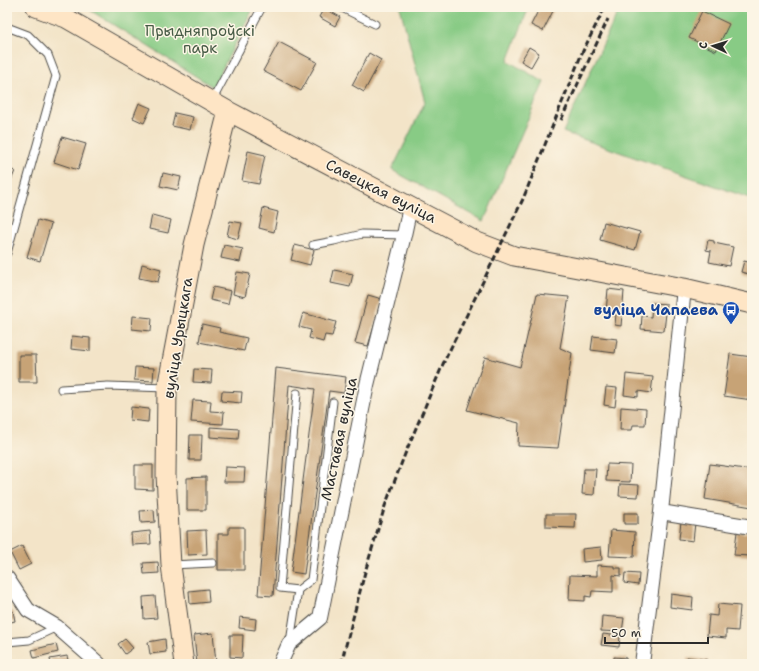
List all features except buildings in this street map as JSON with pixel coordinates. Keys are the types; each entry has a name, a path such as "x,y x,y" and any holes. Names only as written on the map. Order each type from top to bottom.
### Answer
{"main road":[{"name":"Савецкая вуліца","path":"36,7 66,18 228,111 477,242 514,256 684,288 752,304"},
{"name":"вуліца Урыцкага","path":"184,664 171,565 166,475 167,388 194,245 228,111"}],"street":[{"name":"Маставая вуліца","path":"280,664 289,644 320,618 367,385 410,207"},
{"path":"642,664 661,512 684,288"},
{"path":"661,512 752,527"},
{"path":"7,578 28,610 57,627 99,664"}],"lane":[{"path":"211,101 262,7"},
{"path":"340,7 375,24"},
{"path":"7,27 28,35 48,55 56,76 7,253"},
{"path":"314,244 362,234 404,235"},
{"path":"61,389 108,386 167,388"},
{"path":"297,393 280,588 298,590"},
{"path":"289,644 298,590 311,580 333,402"},
{"path":"171,565 212,563"},
{"path":"7,642 29,640 57,627"}],"green space":[{"name":"Прыдняпроўскі парк","path":"85,7 254,7 213,87"},
{"path":"400,7 529,7 508,61 544,82 484,221 392,170 425,102"},
{"path":"620,7 752,7 752,199 563,132"}],"railway":[{"path":"341,664 365,572 385,506 405,454 443,364 523,199 582,53 605,7"},
{"path":"561,120 608,19"}],"place":[{"name":"вуліца Чапаева","path":"731,325"}]}
